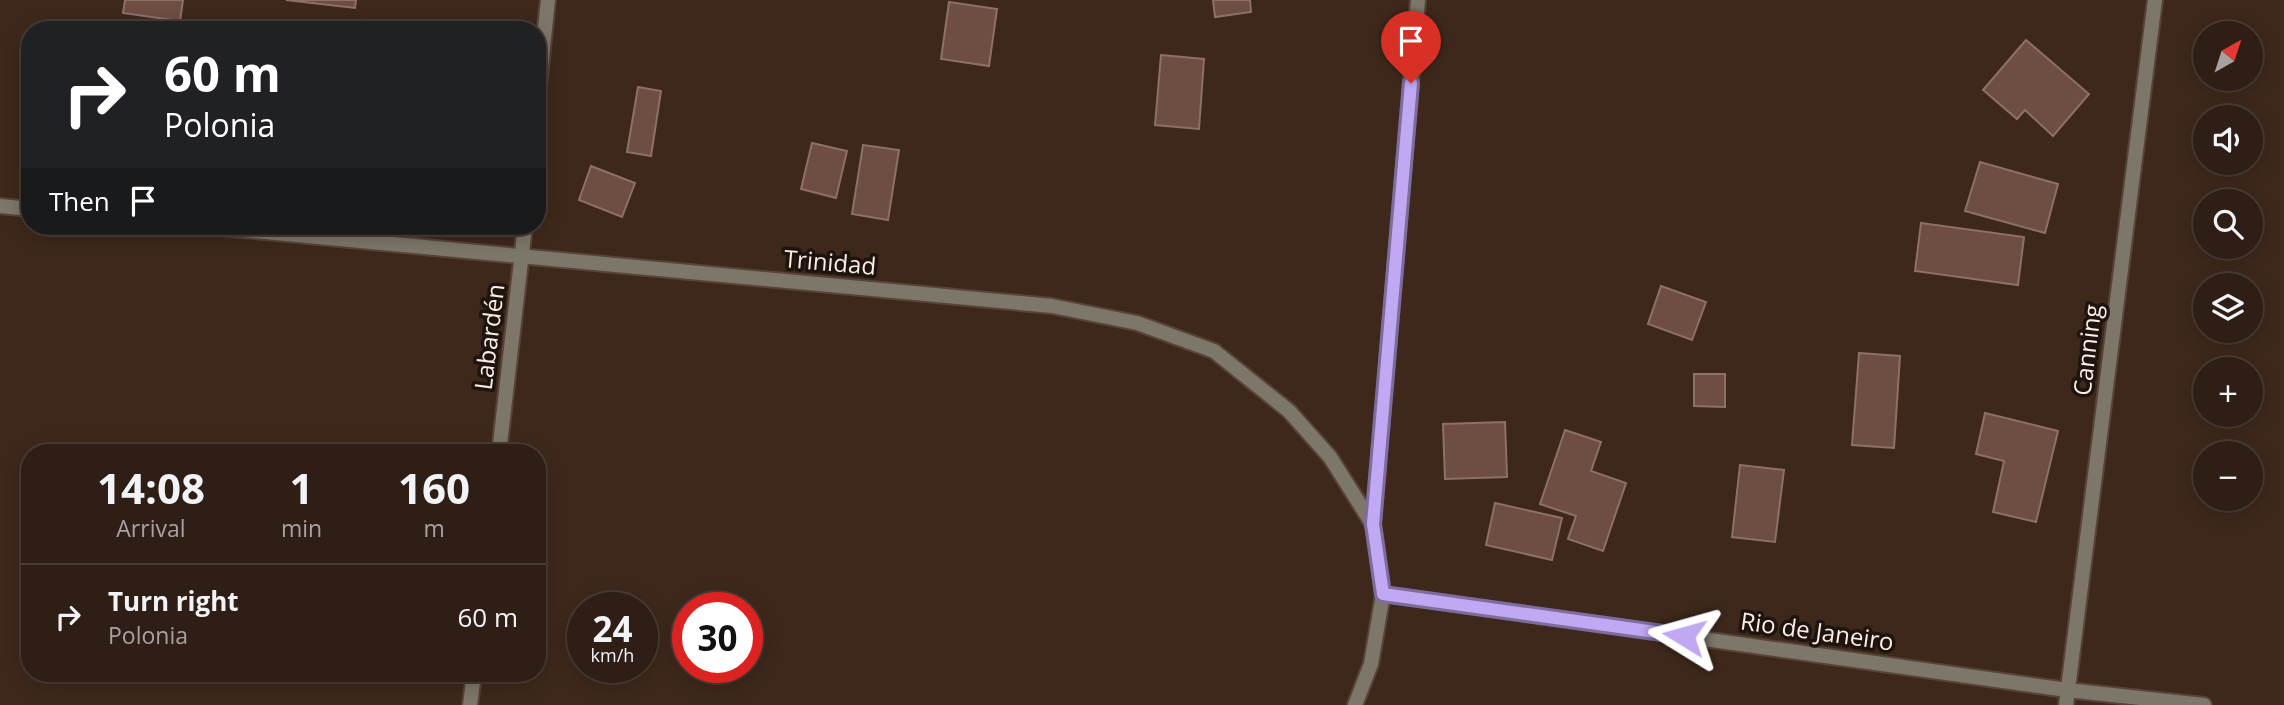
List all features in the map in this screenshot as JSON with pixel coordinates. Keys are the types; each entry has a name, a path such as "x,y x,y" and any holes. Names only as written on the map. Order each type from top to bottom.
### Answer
{"street":[{"path":"546,21 548,0"},
{"path":"1355,705 1371,664 1383,594 1373,524 1418,0"},
{"name":"Canning","path":"2066,705 2155,0"},
{"path":"0,206 21,208"},
{"name":"Trinidad","path":"293,235 1052,306 1137,323 1214,351 1289,411 1330,457 1373,524"},
{"name":"Labardén","path":"500,444 524,235"},
{"name":"Rio de Janeiro","path":"1383,594 2067,690 2204,705"},
{"path":"470,705 473,682"}],"building":[{"path":"125,0 183,0 180,21 123,13"},
{"path":"286,0 356,0 355,8"},
{"path":"1213,0 1250,0 1251,12 1215,17"},
{"path":"949,2 997,9 989,66 941,59"},
{"path":"2026,40 2089,94 2053,136 2025,110 2017,119 1983,90"},
{"path":"1161,55 1204,59 1199,129 1155,125"},
{"path":"638,87 661,91 651,156 627,152"},
{"path":"812,143 847,151 836,198 801,189"},
{"path":"863,145 899,150 888,220 852,214"},
{"path":"1980,162 2058,184 2045,233 1965,211"},
{"path":"591,166 635,183 622,217 579,200"},
{"path":"1921,223 2024,237 2018,285 1915,271"},
{"path":"1661,286 1706,302 1692,340 1648,324"},
{"path":"1859,353 1900,356 1894,448 1852,445"},
{"path":"1694,374 1725,374 1725,407 1694,406"},
{"path":"1985,413 2058,431 2036,522 1993,512 2004,461 1976,454"},
{"path":"1505,422 1507,477 1445,479 1443,424"},
{"path":"1565,430 1601,442 1591,471 1626,483 1603,551 1568,539 1576,516 1540,504"},
{"path":"1740,465 1784,470 1775,542 1732,537"},
{"path":"1495,503 1562,518 1552,560 1486,545"}],"route":[{"path":"1411,83 1373,524 1383,594 1684,636"}]}
